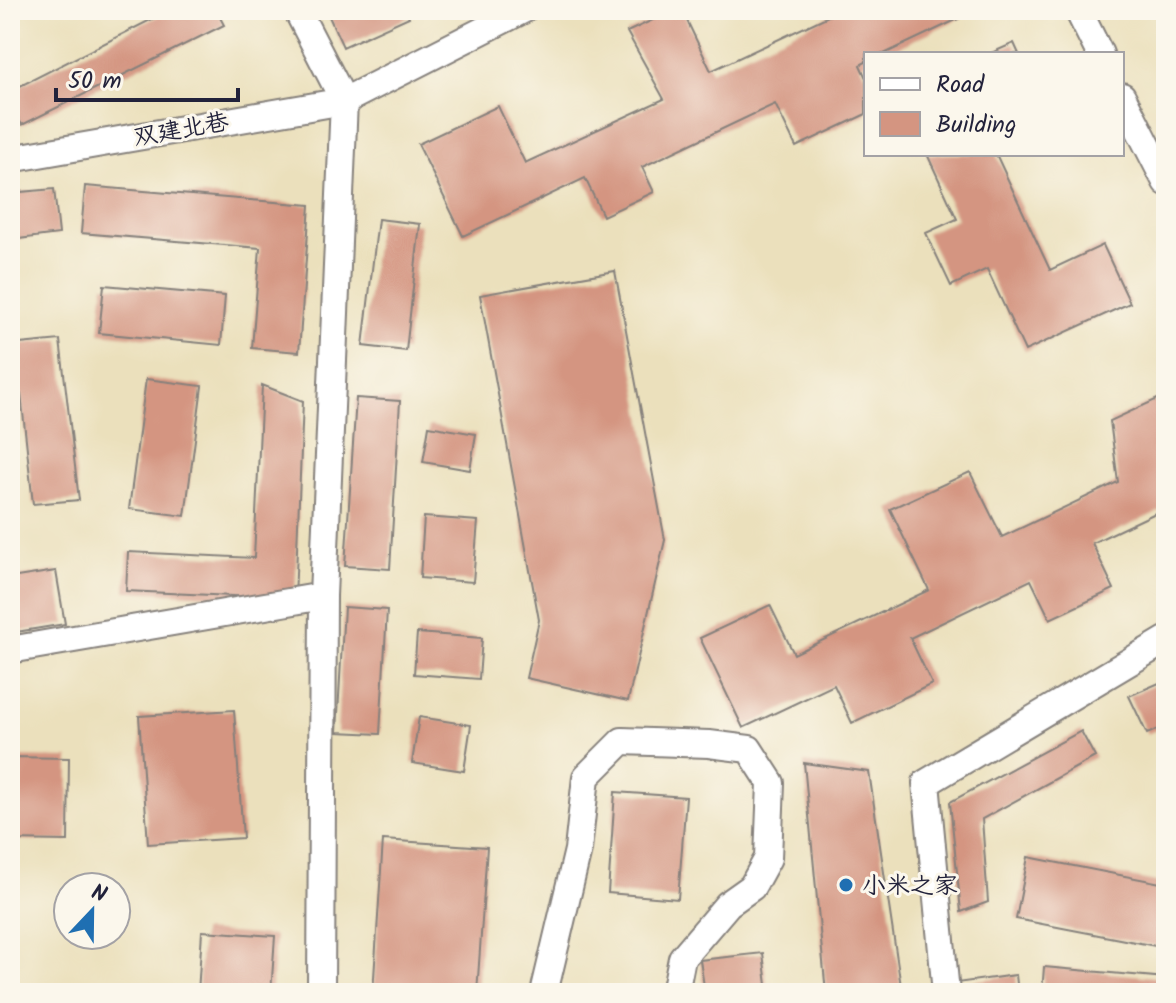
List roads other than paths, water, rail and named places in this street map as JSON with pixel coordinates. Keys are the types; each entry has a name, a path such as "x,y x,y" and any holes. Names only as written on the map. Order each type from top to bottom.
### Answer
{"street":[{"path":"297,10 344,101 323,596 321,993"},
{"name":"双建北巷","path":"10,159 344,101 523,10"},
{"path":"1078,10 1099,52"},
{"path":"1124,100 1166,182"},
{"path":"10,650 323,596"},
{"path":"946,993 926,783 1166,640"},
{"path":"544,993 578,850 586,777 622,741 709,744 749,749 771,783 768,858 752,887 728,904 682,958 675,993"}],"place":[{"name":"小米之家","path":"846,885"}]}
